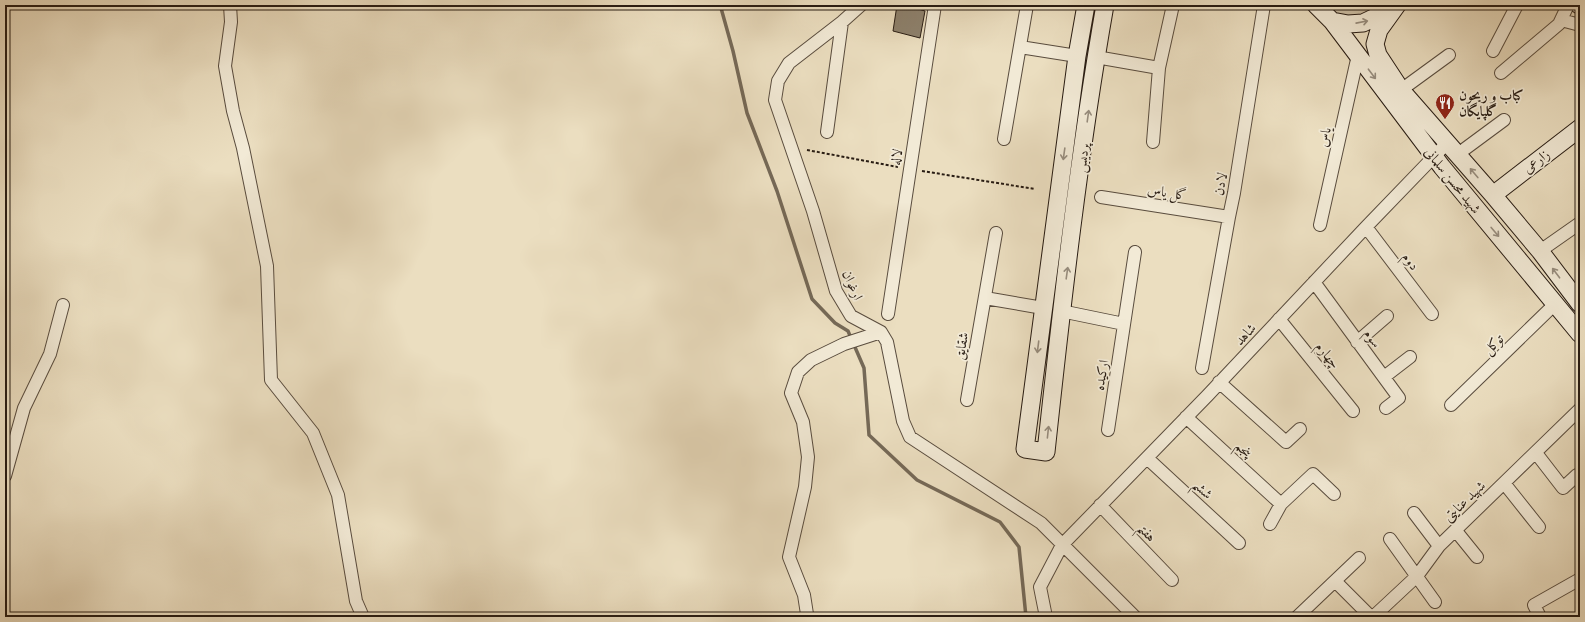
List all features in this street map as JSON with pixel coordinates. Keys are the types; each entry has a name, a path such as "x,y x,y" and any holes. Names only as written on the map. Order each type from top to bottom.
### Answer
{"street":[{"path":"230,5 231,22 225,66 267,266 271,380 313,433 338,495 356,601 362,617"},
{"name":"ارغوان","path":"861,5 842,22 789,62 778,81 775,100 814,211 836,291 851,316 881,332"},
{"name":"لاله","path":"888,314 935,5"},
{"path":"1004,139 1027,5"},
{"name":"پردیس","path":"1086,5 1077,56 1025,449 1046,452 1061,311 1096,57 1105,5"},
{"path":"1153,142 1159,68 1174,5"},
{"name":"لادن","path":"1202,368 1234,193 1264,5"},
{"name":"شهید محسن سلمانی","path":"1316,5 1332,21 1434,157 1580,334"},
{"path":"1332,21 1348,24 1363,24 1383,15 1398,5"},
{"name":"شهید محسن سلمانی","path":"1398,5 1379,30 1375,44 1378,55 1401,90 1453,148 1540,251 1580,304"},
{"path":"1493,51 1517,5"},
{"path":"1501,73 1559,24 1568,5"},
{"path":"1562,20 1580,25"},
{"path":"827,132 842,22"},
{"path":"1020,47 1077,56 1096,57 1159,68"},
{"name":"یاس","path":"1320,225 1358,55"},
{"path":"1401,90 1448,55"},
{"name":"شاهد","path":"1046,617 1040,587 1062,545 1220,382 1434,157 1504,120"},
{"name":"زارعی","path":"1493,195 1580,128"},
{"name":"گل یاس","path":"1101,196 1229,217"},
{"path":"1540,251 1580,223"},
{"name":"دوم","path":"1366,227 1432,314"},
{"name":"شقایق","path":"967,400 996,233"},
{"name":"ارکیده","path":"1108,430 1135,252"},
{"name":"سوم","path":"1314,282 1399,398 1386,408"},
{"path":"985,298 1124,324"},
{"name":"توکل","path":"1451,405 1555,304"},
{"path":"5,476 24,408 50,354 63,305"},
{"path":"1358,342 1387,316"},
{"name":"چهارم","path":"1279,319 1353,411"},
{"path":"806,617 807,614 804,595 789,557 805,487 808,457 803,422 791,393 798,372 811,360 844,344 881,332 887,342 903,421 910,437 1041,523 1130,615"},
{"path":"1384,377 1410,357"},
{"path":"1220,382 1286,442 1300,429"},
{"name":"شهید عنایتی","path":"1372,617 1387,613 1440,546 1580,409"},
{"name":"پنجم","path":"1186,417 1281,504"},
{"path":"1536,453 1563,488 1577,475"},
{"name":"ششم","path":"1147,458 1238,543"},
{"path":"1270,524 1281,504 1313,474 1334,494"},
{"path":"1504,483 1539,527"},
{"name":"هفتم","path":"1100,505 1172,580"},
{"path":"1414,513 1440,546"},
{"path":"1456,531 1477,557"},
{"path":"1390,539 1435,602"},
{"path":"1297,617 1359,558"},
{"path":"1334,581 1372,617"},
{"path":"1540,617 1534,605 1578,584"}],"shaded area":[{"path":"1328,5 1383,5 1367,13 1350,17 1338,14"}],"building":[{"path":"897,5 904,5 925,11 920,38 893,31"}],"waterway":[{"path":"717,5 721,8 733,51 747,113 777,191 812,299 835,323 848,331 864,368 869,435 917,480 1000,522 1019,547 1026,617"}],"place":[{"name":"کباب و ریحون گلپایگان","path":"1445,120"}]}
